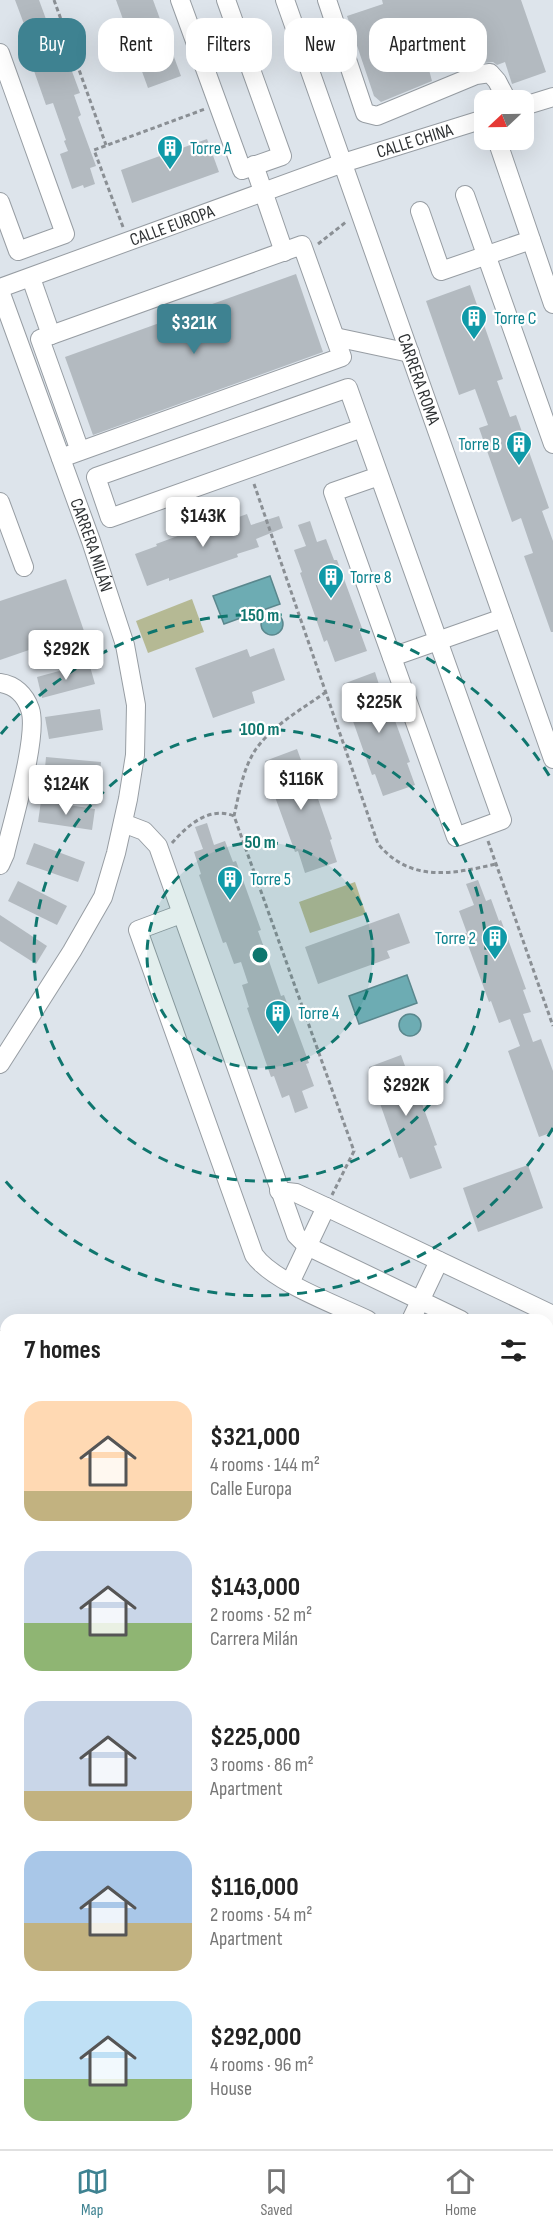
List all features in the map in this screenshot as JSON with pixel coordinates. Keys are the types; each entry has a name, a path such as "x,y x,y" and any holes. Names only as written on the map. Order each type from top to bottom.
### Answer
{"street":[{"path":"180,0 242,170 282,156 226,0"},
{"path":"327,0 365,113 370,116 377,116 476,75 490,74 502,90"},
{"name":"CARRERA ROMA","path":"291,2 343,163 553,759"},
{"path":"0,53 65,234 18,251 0,202"},
{"path":"534,103 553,97"},
{"name":"CALLE CHINA","path":"343,163 474,122"},
{"path":"500,150 531,240 547,268 553,304"},
{"name":"CALLE EUROPA","path":"0,290 343,163"},
{"path":"254,165 284,252"},
{"path":"465,195 553,444"},
{"path":"420,211 441,271 531,240"},
{"path":"59,236 69,264"},
{"path":"61,458 342,357 302,245 40,339 80,451"},
{"path":"31,278 51,335"},
{"name":"CARRERA MILÁN","path":"0,290 125,645 136,705 135,755 123,824 103,897 72,951 0,1062"},
{"path":"334,337 410,353"},
{"path":"362,429 110,518 96,477 348,388 380,476 502,820 456,837 333,492 380,476"},
{"path":"0,502 24,567"},
{"path":"392,657 503,618"},
{"path":"0,684 15,688 22,694 31,710 32,727 27,759 0,865"},
{"path":"123,824 150,834 162,856 296,1235 302,1243 449,1314"},
{"path":"181,914 138,930 254,1255 265,1267 290,1283 355,1314"},
{"path":"279,1191 296,1193 551,1314"},
{"path":"290,1283 326,1207"},
{"path":"414,1314 439,1261"}],"path":[{"path":"54,0 106,146"},
{"path":"128,242 94,150 218,105"},
{"path":"319,244 335,231"},
{"path":"248,469 378,844 385,853 402,863 432,874 458,873 496,864"},
{"path":"326,692 279,726 255,750 244,775 234,816 354,1151 326,1207"},
{"path":"162,856 191,824 217,813 234,816"},
{"path":"483,827 553,1026"}],"green space":[{"path":"192,599 204,632 148,653 136,621"},
{"path":"355,882 366,914 310,933 299,902"}],"water":[{"path":"270,576 280,604 224,624 213,596"},
{"path":"272,613 280,616 283,624 280,632 272,635 264,632 261,624 264,616"},
{"path":"407,975 417,1003 359,1024 349,996"},
{"path":"410,1014 418,1017 421,1025 418,1033 410,1036 402,1033 399,1025 402,1017"}],"building":[{"path":"15,0 39,0 46,18 22,18"},
{"path":"116,0 153,0 160,18 123,18"},
{"path":"382,0 521,0 546,72 512,84 505,62 497,65 493,62 487,63 487,18 369,18 369,72 430,72 432,81 381,102 374,96 357,46 357,18 348,18 347,16 383,4"},
{"path":"174,57 181,76 148,88 142,72 174,72"},
{"path":"34,72 72,72 80,93 74,95 81,115 78,117 96,166 90,168 95,184 72,189 60,154 68,151 64,141 66,140 53,103 46,105"},
{"name":"Torre A","path":"207,139 219,172 132,203 121,170"},
{"path":"296,274 323,352 93,435 65,357"},
{"path":"470,285 503,379 497,381 510,417 516,415 549,508 542,511 553,541 553,632 551,632 524,556 533,553 521,518 512,522 479,428 488,425 475,389 459,395 426,301"},
{"path":"247,514 251,525 279,516 283,528 256,539 259,547 237,554 238,557 169,581 169,578 147,586 135,554 224,519 225,522"},
{"name":"Torre 8","path":"310,521 317,542 326,539 334,560 337,560 362,628 359,629 367,651 335,662 327,640 324,642 294,550 306,546 298,525"},
{"path":"66,579 84,631 0,660 0,601"},
{"path":"274,648 285,680 252,692 255,703 213,718 195,668 247,649 250,657"},
{"path":"89,663 95,684 42,698 37,677"},
{"path":"375,672 410,762 407,763 415,785 383,796 375,774 372,775 348,707 350,706 343,684"},
{"path":"100,709 103,730 49,739 45,717"},
{"path":"297,749 305,771 308,770 332,839 330,840 337,862 305,873 270,783 273,783 265,761"},
{"path":"46,757 101,762 99,784 44,779"},
{"path":"41,801 95,809 92,830 38,822"},
{"path":"207,823 214,845 225,841 233,862 236,861 261,930 258,931 281,996 284,995 309,1063 306,1064 314,1086 302,1091 308,1108 295,1113 289,1095 282,1098 274,1076 271,1077 247,1008 249,1007 242,985 248,983 241,962 234,964 226,942 223,943 199,875 201,874 194,852 203,849 195,827"},
{"path":"34,843 85,862 78,882 26,864"},
{"path":"478,880 486,901 491,899 499,921 501,920 526,989 523,990 531,1012 523,1014 533,1042 541,1039 553,1071 553,1132 539,1137 508,1051 520,1046 510,1019 499,1023 464,934 467,933 459,911 474,905 466,884"},
{"path":"18,881 67,906 57,925 8,901"},
{"path":"399,913 410,943 387,951 390,958 318,984 305,947"},
{"path":"0,915 47,946 36,964 0,941"},
{"path":"401,1055 409,1077 412,1076 437,1145 434,1146 442,1168 410,1179 402,1157 399,1158 369,1067"},
{"path":"528,1165 543,1208 478,1232 463,1188"}],"place":[{"name":"Torre A","path":"170,171"},
{"name":"Torre C","path":"474,341"},
{"name":"Torre B","path":"519,467"},
{"name":"Torre 8","path":"331,600"},
{"name":"Torre 5","path":"230,902"},
{"name":"Torre 2","path":"495,961"},
{"name":"Torre 4","path":"278,1036"}]}
